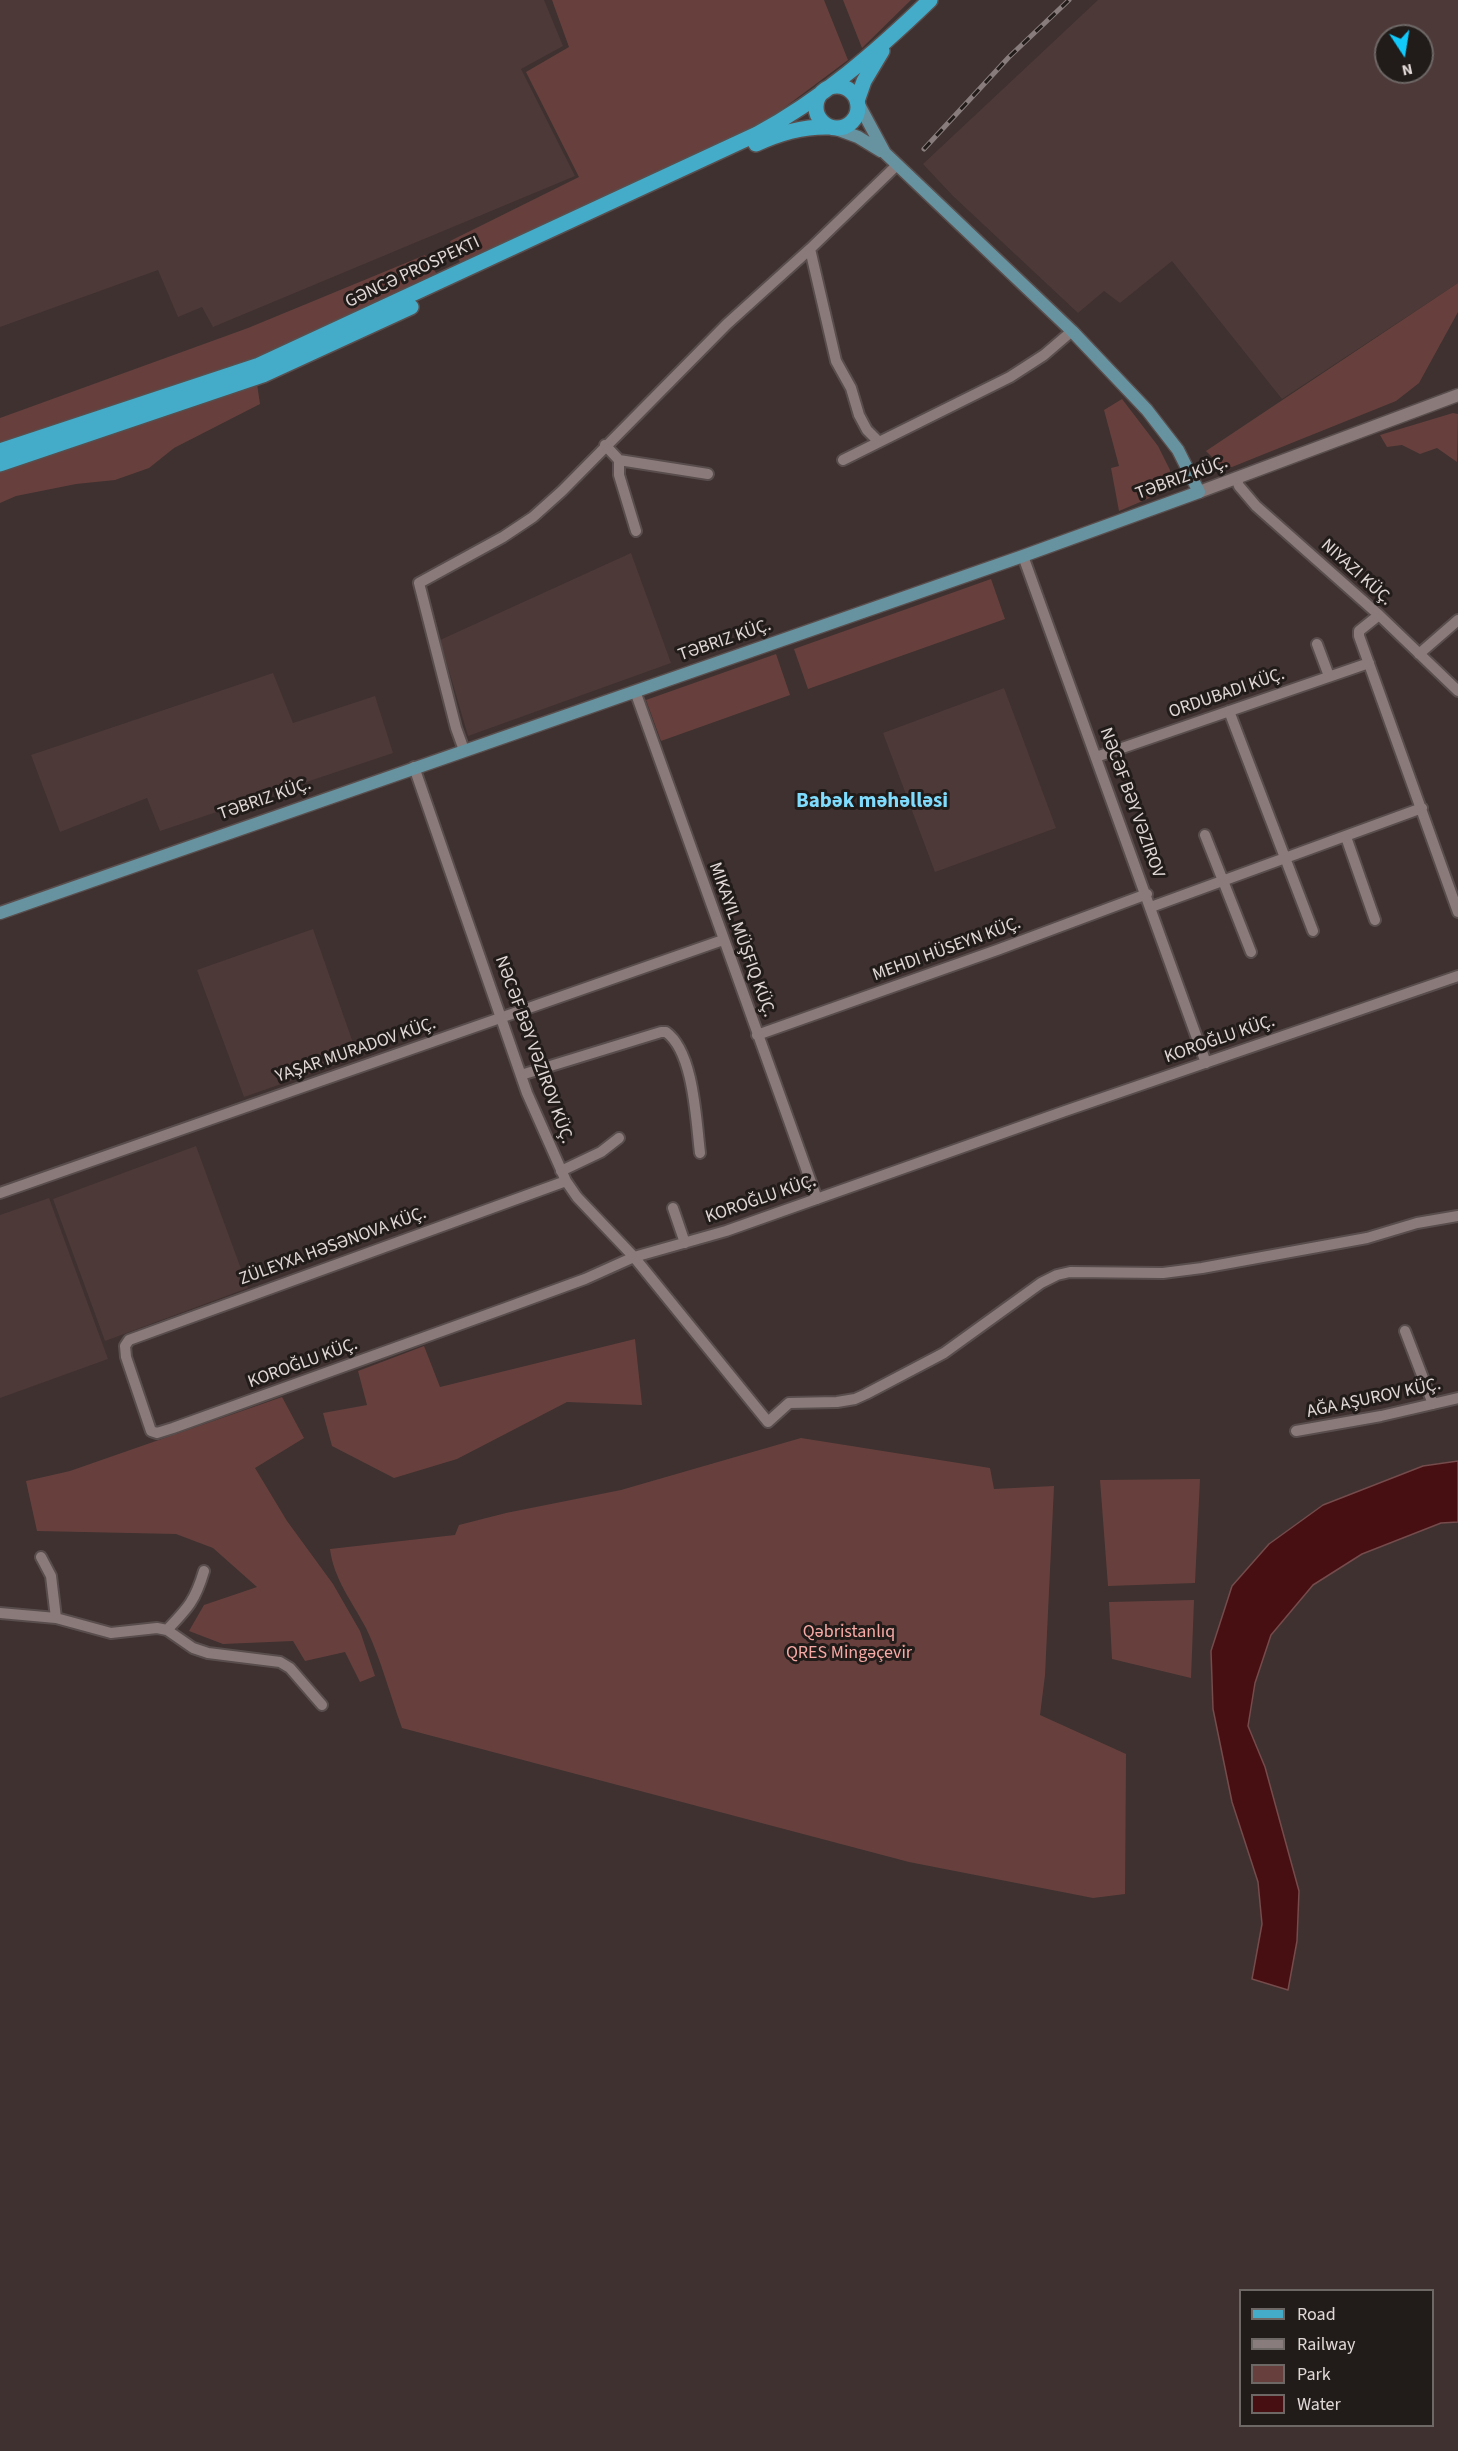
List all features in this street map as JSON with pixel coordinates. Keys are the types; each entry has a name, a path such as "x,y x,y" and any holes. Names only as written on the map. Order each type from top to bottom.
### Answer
{"main road":[{"path":"831,127 844,127 857,114 857,101 870,69 893,36 930,0"},
{"name":"GƏNCƏ PROSPEKTI","path":"0,451 287,354 757,134 789,116 825,91 893,36"},
{"path":"885,153 850,91 837,87 820,95 816,107 820,120 831,127 858,137 885,153 1072,331 1128,388 1178,450 1198,492"},
{"name":"GƏNCƏ PROSPEKTI","path":"0,464 292,363 764,140 810,128 831,127"},
{"name":"TƏBRIZ KÜÇ.","path":"0,913 1023,556 1198,492"}],"street":[{"path":"464,750 456,728 418,583 503,537 533,517 562,491 727,324 810,249 897,165"},
{"path":"810,249 829,340 836,361 848,382 859,416 867,430 878,441"},
{"path":"843,460 1010,377 1044,355 1072,331"},
{"name":"TƏBRIZ KÜÇ.","path":"1198,492 1458,395"},
{"path":"605,446 619,460 708,474"},
{"path":"619,460 619,475 636,531"},
{"name":"NIYAZI KÜÇ.","path":"1236,478 1243,492 1256,506 1378,615 1458,691"},
{"name":"NƏCƏF BƏY VƏZIROV","path":"1023,556 1147,894 1206,1063"},
{"path":"1378,615 1359,631 1458,912"},
{"path":"1419,654 1458,620"},
{"path":"1317,644 1329,676"},
{"name":"ORDUBADI KÜÇ.","path":"1096,758 1369,663"},
{"path":"635,691 817,1199"},
{"path":"1229,711 1313,931"},
{"name":"NƏCƏF BƏY VƏZIROV KÜÇ.","path":"414,767 521,1075 563,1176 577,1197 634,1257 768,1422 789,1403 837,1402 855,1399 866,1394 944,1353 1041,1283 1057,1275 1089,1271 1163,1273 1202,1268 1367,1238 1417,1223 1458,1216"},
{"path":"1151,907 1422,808"},
{"path":"1205,835 1251,952"},
{"path":"1346,837 1376,920"},
{"name":"MEHDI HÜSEYN KÜÇ.","path":"757,1035 1147,894"},
{"name":"YAŞAR MURADOV KÜÇ.","path":"0,1194 723,940"},
{"name":"KOROĞLU KÜÇ.","path":"126,1357 151,1431 157,1433 585,1279 634,1257 685,1243 817,1199 1458,976"},
{"path":"521,1075 666,1032 679,1047 688,1071 700,1153"},
{"path":"563,1176 619,1138"},
{"name":"ZÜLEYXA HƏSƏNOVA KÜÇ.","path":"126,1357 125,1346 129,1340 563,1176"},
{"path":"673,1208 685,1243"},
{"path":"1405,1330 1433,1404"},
{"name":"AĞA AŞUROV KÜÇ.","path":"1296,1431 1381,1416 1458,1398"},
{"path":"41,1557 51,1576 56,1618"},
{"path":"167,1630 191,1605 204,1570"},
{"path":"0,1614 56,1618 111,1633 157,1628 167,1630 193,1648 208,1653 280,1662 291,1668 322,1706"}],"shaded area":[{"path":"0,0 544,0 563,46 521,69 575,176 213,327 202,307 178,317 158,270 0,327"},
{"path":"1098,0 1458,0 1458,283 1282,399 1172,261 1120,303 1104,291 1078,313 953,196 923,164"},
{"path":"631,553 671,663 468,736 440,640"},
{"path":"273,673 293,723 375,696 393,753 160,831 147,798 60,832 31,755"},
{"path":"1004,688 1056,828 935,872 883,733"},
{"path":"313,929 358,1057 244,1097 197,970"},
{"path":"196,1146 248,1288 105,1341 53,1199"},
{"path":"49,1198 108,1359 0,1398 0,1215"}],"green space":[{"path":"552,0 824,0 848,60 753,131 462,267 450,241 579,177 526,72 569,47"},
{"path":"843,0 911,0 862,48"},
{"path":"425,255 438,276 260,356 0,444 0,418 248,328"},
{"path":"1458,283 1458,312 1419,383 1396,401 1232,467 1221,466 1206,451"},
{"path":"257,384 260,404 174,448 149,468 115,480 76,484 16,496 0,503 0,471"},
{"path":"1122,399 1158,446 1170,470 1169,485 1159,494 1119,511 1111,468 1119,466 1104,410"},
{"path":"1453,413 1458,414 1457,462 1437,448 1420,454 1402,445 1387,447 1380,435"},
{"path":"991,579 1005,619 808,689 794,649"},
{"path":"776,654 790,695 661,741 646,700"},
{"path":"635,1339 642,1405 567,1402 457,1459 394,1478 332,1446 323,1413 367,1405 358,1371 424,1346 440,1387"},
{"path":"282,1397 304,1438 255,1468 287,1521 333,1584 360,1631 375,1676 360,1682 345,1652 305,1661 293,1641 223,1644 189,1631 204,1605 257,1587 213,1548 176,1534 37,1531 26,1481 70,1471"},
{"name":"Qəbristanlıq QRES Mingəçevir","path":"801,1438 990,1468 994,1489 1054,1486 1045,1675 1040,1715 1126,1754 1125,1894 1093,1898 909,1862 402,1728 371,1640 339,1580 330,1549 455,1535 459,1525 506,1513 621,1490"},
{"path":"1200,1479 1195,1583 1108,1586 1100,1480"},
{"path":"1194,1600 1191,1678 1112,1659 1109,1602"}],"water":[{"path":"1458,1461 1458,1522 1441,1523 1362,1554 1313,1585 1271,1635 1255,1683 1248,1726 1265,1767 1299,1891 1297,1941 1288,1990 1252,1979 1262,1924 1258,1882 1232,1802 1213,1709 1211,1651 1232,1586 1269,1544 1323,1505 1423,1466"}],"railway":[{"path":"924,149 1009,57 1069,0"}],"district":[{"name":"Babək məhəlləsi","path":"872,802"}]}
